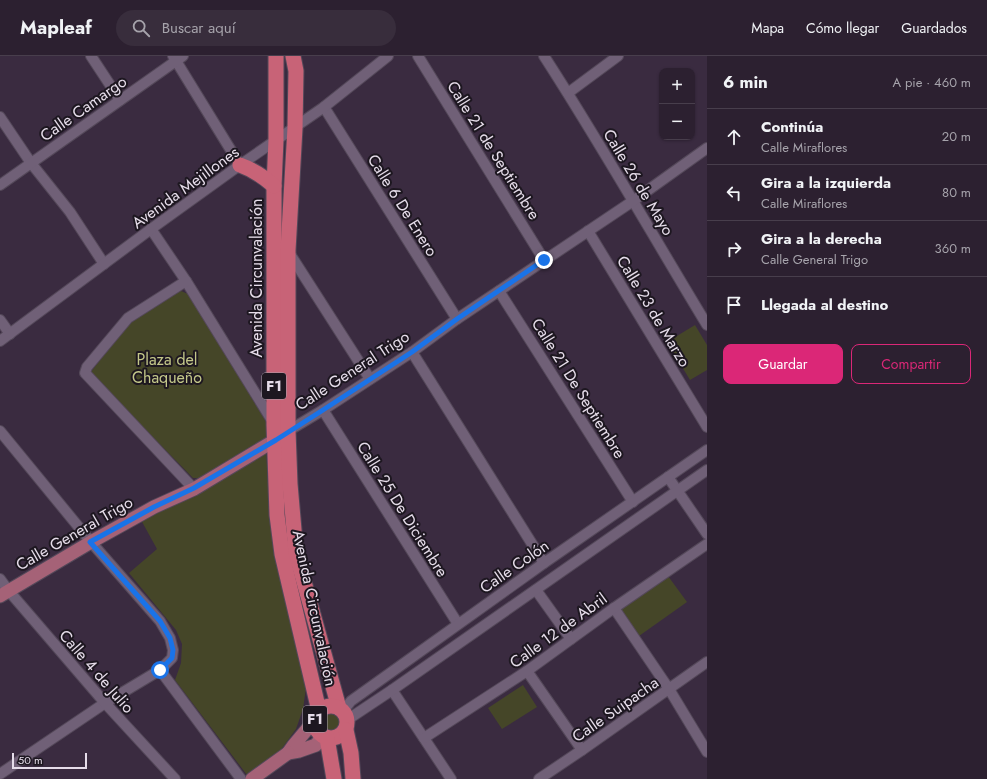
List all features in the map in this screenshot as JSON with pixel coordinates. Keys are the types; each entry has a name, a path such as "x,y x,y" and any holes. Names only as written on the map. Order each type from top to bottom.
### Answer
{"highway":[{"name":"Avenida Circunvalación","path":"276,56 276,140 274,186 274,425 276,440 278,515 282,554 317,716"},
{"name":"Avenida Circunvalación","path":"293,56 296,71 288,250 288,431 290,484 296,553 344,717 351,752 353,779"},
{"path":"240,165 252,169 274,186"},
{"name":"F1","path":"328,706 334,706 344,717 343,734 333,739 325,737 318,732 315,727 317,716 323,708 328,706"},
{"name":"F1","path":"325,737 334,779"}],"main road":[{"name":"Calle General Trigo","path":"4,593 90,542 154,507 194,488 276,440 288,431"},
{"path":"252,779 288,753 317,716"},
{"path":"288,753 316,745 325,737"}],"street":[{"path":"91,56 120,100"},
{"name":"Avenida Mejillones","path":"0,341 151,229 324,107 388,56"},
{"name":"Calle 21 de Septiembre","path":"418,56 544,260"},
{"name":"Calle 26 de Mayo","path":"544,56 706,320"},
{"path":"568,94 618,56"},
{"path":"178,58 240,165"},
{"name":"Calle Camargo","path":"0,184 178,58"},
{"name":"Calle 6 De Enero","path":"324,107 457,319"},
{"path":"0,117 31,163 70,212 104,264"},
{"name":"Calle General Trigo","path":"288,431 412,352 457,319 633,201 707,148"},
{"path":"151,229 186,281 274,425"},
{"name":"Calle 23 de Marzo","path":"588,231 707,427"},
{"path":"288,250 370,379"},
{"path":"186,281 128,318 87,367 85,373 194,488"},
{"name":"Calle 21 De Septiembre","path":"499,291 632,502"},
{"path":"0,320 10,334"},
{"path":"412,352 544,563"},
{"name":"Calle 25 De Diciembre","path":"323,410 458,624"},
{"path":"0,431 90,542 160,621 170,638 173,650 172,658 160,670 105,703 0,774"},
{"name":"Calle Colón","path":"344,717 352,701 544,563 707,450"},
{"name":"Calle Colón","path":"344,717 392,690 707,470"},
{"path":"668,477 707,534"},
{"name":"Calle 12 de Abril","path":"424,738 527,671 614,608 707,544"},
{"name":"Calle 4 de Julio","path":"0,579 4,593 175,779"},
{"path":"536,590 571,639"},
{"path":"614,608 669,689 707,752"},
{"name":"Calle Suipacha","path":"539,779 707,662"},
{"path":"160,670 241,779"},
{"path":"527,671 582,750"},
{"path":"392,690 451,779"}],"green space":[{"name":"Plaza del Chaqueño","path":"181,291 188,294 222,348 269,427 270,435 265,441 201,478 193,478 90,373 129,323"},
{"path":"695,325 707,345 707,370 690,380 667,342"},
{"path":"266,450 274,544 306,688 303,709 296,729 280,751 247,775 175,680 181,663 182,644 176,630 129,573 157,549 141,520"},
{"path":"668,576 687,602 639,636 620,610"},
{"path":"523,685 537,707 502,729 488,708"},
{"path":"331,713 338,716 341,723 338,730 331,733 324,730 321,723 324,716"}],"route":[{"path":"160,670 172,658 173,650 170,638 160,621 90,542 154,507 194,488 276,440 412,352 457,319 544,260"}]}
